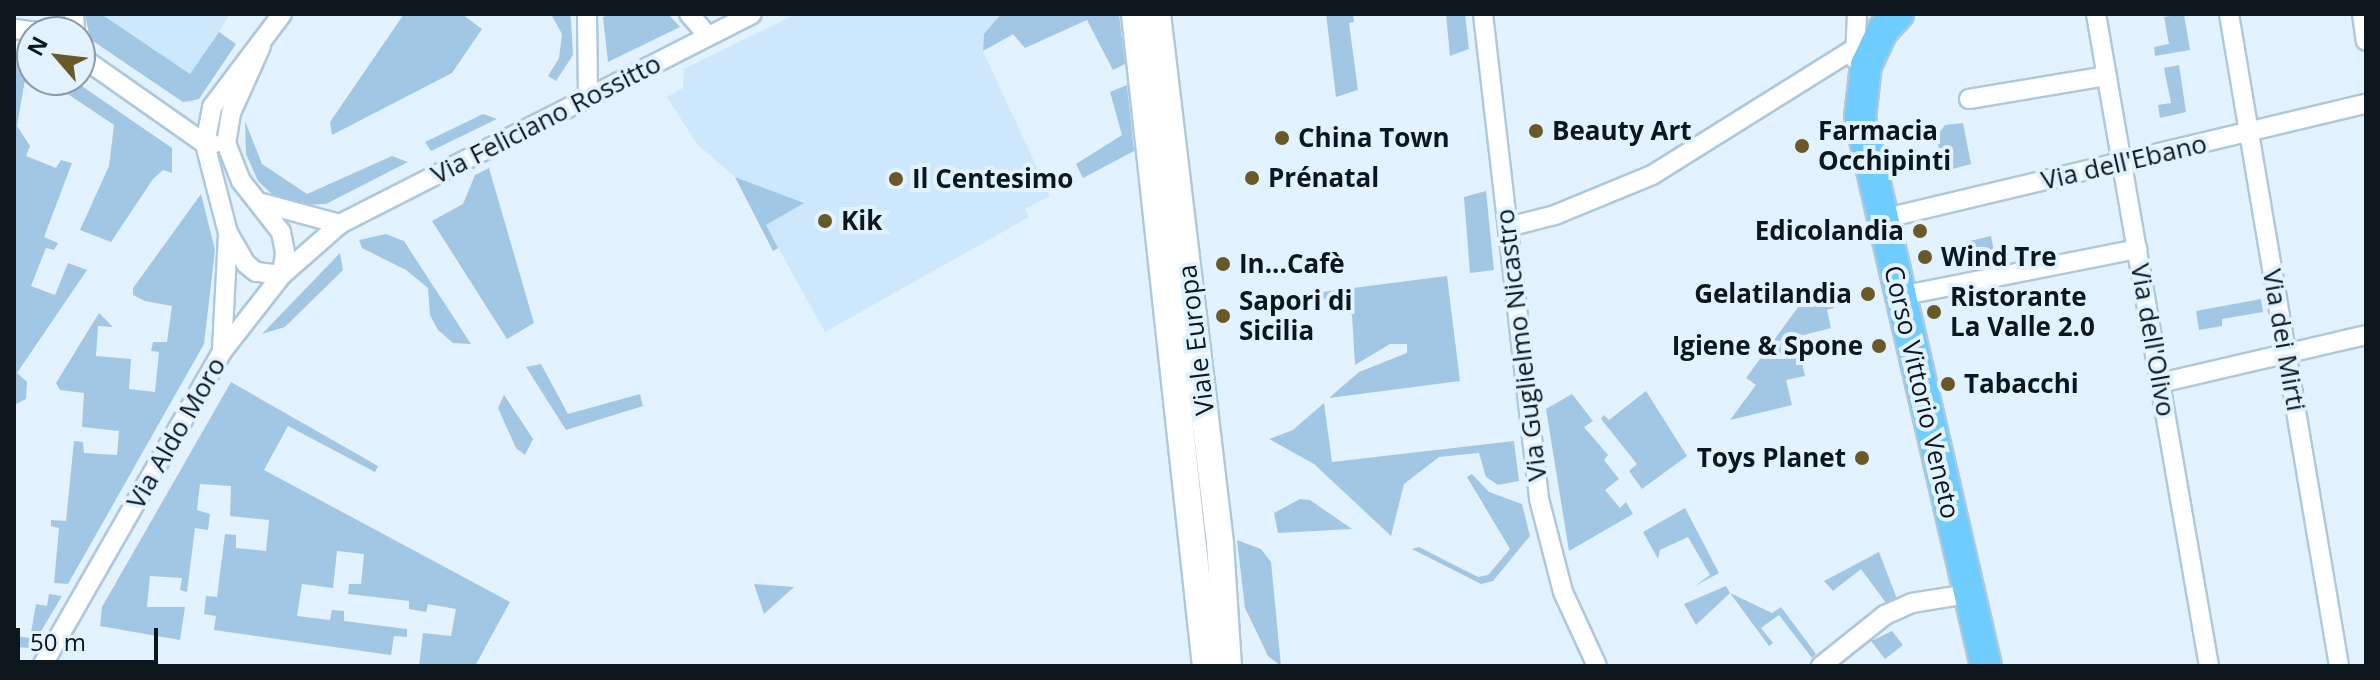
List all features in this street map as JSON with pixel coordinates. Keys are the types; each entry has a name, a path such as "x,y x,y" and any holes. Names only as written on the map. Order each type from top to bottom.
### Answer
{"main road":[{"name":"Viale Europa","path":"1135,14 1206,666"},
{"name":"Viale Europa","path":"1157,14 1222,558 1228,666"},
{"name":"Corso Vittorio Veneto","path":"1882,19 1866,65 1860,118 1986,666"}],"street":[{"path":"261,46 231,113 226,143 241,181 281,232 285,253 282,275 256,272 246,264 228,233 205,144 212,107 261,46 282,14"},
{"path":"588,14 588,96"},
{"path":"689,14 708,36"},
{"name":"Via Feliciano Rossitto","path":"340,224 752,14"},
{"name":"Via Guglielmo Nicastro","path":"1483,14 1544,527 1563,592 1597,666"},
{"name":"Via dell'Olivo","path":"2096,14 2209,666"},
{"name":"Via dei Mirti","path":"2229,14 2339,666"},
{"path":"2362,14 2366,41"},
{"path":"1508,227 1555,215 1652,175 1855,50 1882,19"},
{"path":"1860,118 1855,50 1882,19"},
{"path":"96,67 205,144 226,143"},
{"path":"1969,99 2107,76"},
{"name":"Via dell'Ebano","path":"1882,219 2366,104"},
{"path":"260,202 340,224"},
{"name":"Via Aldo Moro","path":"42,666 221,353 282,275 340,224"},
{"path":"221,353 228,233"},
{"path":"1900,296 2137,249"},
{"path":"2160,383 2366,335"},
{"path":"1821,666 1885,615 1912,603 1968,594"}],"shaded area":[{"path":"101,14 190,74 219,32 236,44 199,99 183,102 96,43 96,16 85,16"},
{"path":"230,14 219,32 236,44 193,103 183,102 96,43 96,16 85,16"},
{"path":"404,14 462,14 482,29 452,73 332,135 330,122"},
{"path":"551,14 570,14 571,20 573,55 556,81 548,76 559,58 562,34"},
{"path":"612,14 668,14 680,27 608,62 603,17"},
{"path":"796,14 1052,14 983,51 1050,196 1025,209 1029,217 825,332 779,249 773,251 735,177 697,144 667,97 683,88 684,69"},
{"path":"1001,14 1119,14 1125,64 1113,70 1087,20 1025,48 1013,34 983,51 984,34"},
{"path":"1326,14 1353,14 1354,22 1349,23 1358,90 1336,97"},
{"path":"1446,14 1465,14 1469,49 1450,56"},
{"path":"2184,14 2190,50 2155,56 2154,47 2169,44 2164,17"},
{"path":"14,54 16,96 22,96 17,126 30,146 26,156 56,168 61,160 72,163 44,237 58,243 54,250 46,248 31,286 55,295 68,263 87,270 17,373 27,382 26,399 14,405"},
{"path":"2179,65 2186,112 2160,118 2158,105 2171,103 2164,68"},
{"path":"1127,85 1134,151 1083,178 1076,164 1122,135 1110,92"},
{"path":"71,96 96,96 172,148 172,173 163,170 153,179 111,242 80,230 109,166 114,125"},
{"path":"483,114 497,119 431,151 425,142"},
{"path":"245,121 262,164 307,194 392,156 408,162 326,204 297,205 274,196 258,181 246,154"},
{"path":"1963,123 1971,164 1945,171 1936,137 1945,125"},
{"path":"489,168 534,323 507,339 432,221 463,204 475,175"},
{"path":"735,177 804,203 766,225 778,248 773,251"},
{"path":"1486,191 1494,270 1470,273 1464,197"},
{"path":"201,194 215,250 204,344 68,584 54,583 59,528 51,526 51,520 66,521 74,441 83,442 84,453 117,455 119,431 82,427 84,393 60,390 56,383 99,313 113,327 98,326 96,356 131,359 129,389 155,392 159,352 151,351 153,342 167,342 172,306 145,301 133,295 133,288"},
{"path":"386,234 404,241 471,344 453,343 438,330 430,315 428,288 406,270 362,248 359,240"},
{"path":"1991,236 1997,267 1973,272 1966,242"},
{"path":"340,253 343,270 285,327 262,334"},
{"path":"1447,276 1460,381 1329,398 1359,372 1407,353 1407,344 1390,344 1355,365 1352,315 1314,293"},
{"path":"1832,290 1834,308 1827,310 1831,328 1796,337 1805,376 1786,380 1792,405 1730,420 1756,385 1746,378 1810,291"},
{"path":"2261,299 2263,312 2222,319 2222,326 2199,330 2196,311"},
{"path":"541,364 568,414 640,394 643,406 566,430 526,367"},
{"path":"231,382 378,466 375,472 288,426 264,470 510,602 475,666 419,666 423,633 451,636 456,609 428,604 426,612 409,609 409,601 348,594 349,584 361,584 364,554 337,551 333,588 302,584 297,616 330,620 332,610 344,611 344,621 407,629 407,637 394,636 391,655 214,630 216,616 204,614 206,596 217,597 225,534 236,535 236,548 266,551 269,520 230,516 231,486 200,484 197,510 210,514 208,530 195,528 187,592 180,590 182,578 150,576 147,607 185,607 180,640 100,626 102,607"},
{"path":"1646,391 1687,456 1642,489 1629,471 1637,464 1601,419 1604,415 1609,420"},
{"path":"1572,394 1593,421 1584,427 1608,455 1604,460 1619,479 1605,490 1620,508 1626,502 1633,514 1569,551 1546,409"},
{"path":"504,395 533,439 525,455 516,448 498,408"},
{"path":"1324,403 1332,462 1514,441 1519,481 1498,485 1486,477 1479,453 1439,457 1404,484 1391,536 1314,464 1269,439 1293,430"},
{"path":"1472,474 1489,492 1522,504 1530,536 1493,581 1481,584 1412,549 1419,547 1478,577 1488,575 1510,549 1467,477"},
{"path":"1300,499 1310,500 1352,529 1278,533 1274,513"},
{"path":"1685,508 1719,573 1695,586 1710,575 1688,537 1660,550 1658,559 1643,532"},
{"path":"1237,540 1261,549 1271,562 1281,666 1268,656 1245,608"},
{"path":"1879,552 1897,599 1886,603 1861,569 1833,591 1824,581"},
{"path":"754,584 794,587 764,614"},
{"path":"1726,586 1730,593 1696,625 1684,604"},
{"path":"1730,593 1772,613 1781,607 1816,654 1812,658 1779,615 1761,628 1773,643 1769,646"},
{"path":"49,594 62,596 31,648 14,647 14,636 30,638 36,604 47,606"},
{"path":"1892,631 1903,645 1885,659 1871,641"}],"place":[{"name":"Beauty Art","path":"1536,131"},
{"name":"China Town","path":"1282,138"},
{"name":"Farmacia Occhipinti","path":"1802,146"},
{"name":"Prénatal","path":"1252,178"},
{"name":"Il Centesimo","path":"896,179"},
{"name":"Kik","path":"825,221"},
{"name":"Edicolandia","path":"1920,231"},
{"name":"Wind Tre","path":"1925,257"},
{"name":"In...Cafè","path":"1223,264"},
{"name":"Gelatilandia","path":"1868,294"},
{"name":"Ristorante La Valle 2.0","path":"1934,312"},
{"name":"Sapori di Sicilia","path":"1223,316"},
{"name":"Igiene & Spone","path":"1879,346"},
{"name":"Tabacchi","path":"1948,384"},
{"name":"Toys Planet","path":"1862,458"}]}
